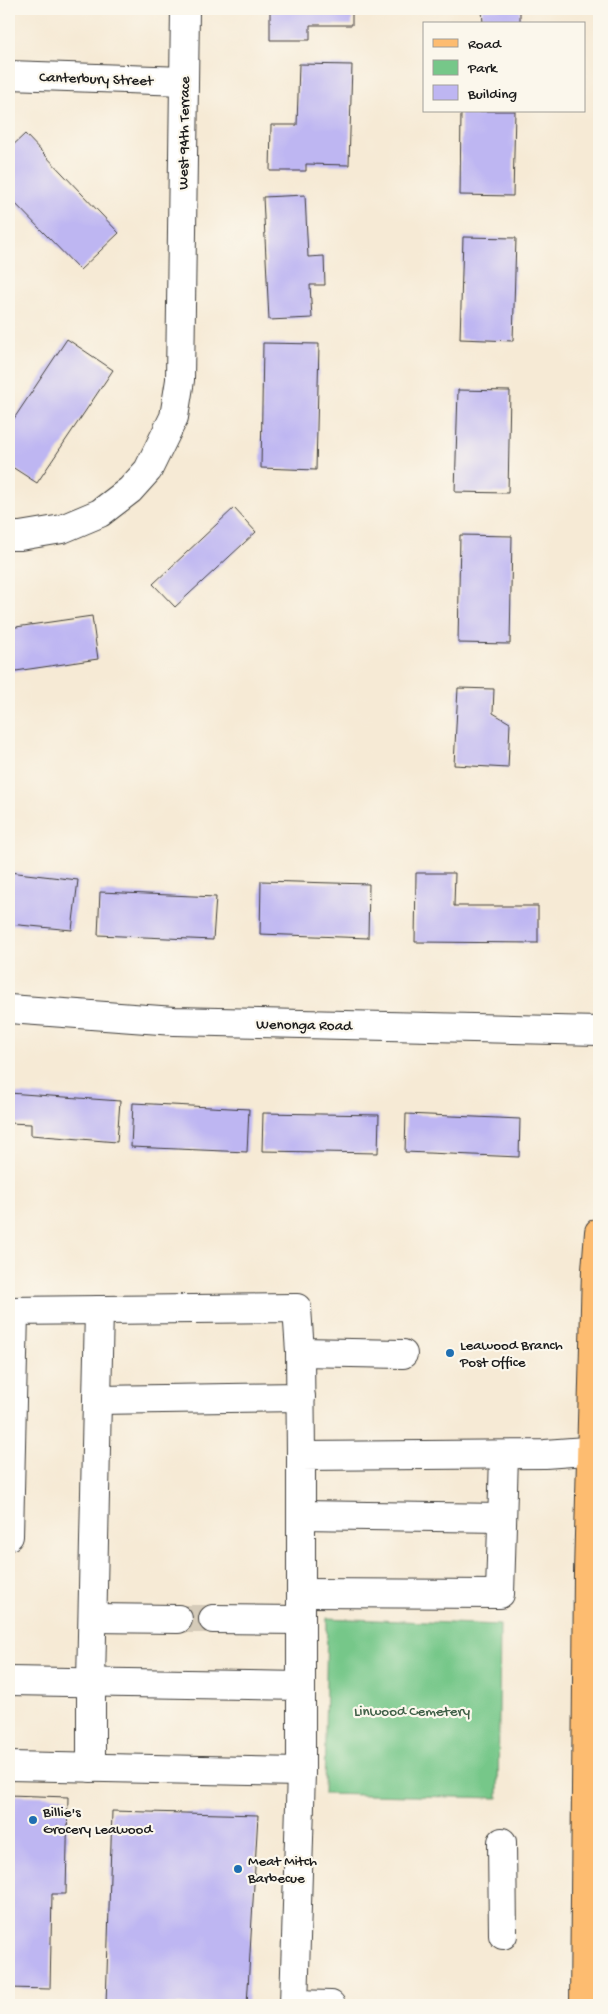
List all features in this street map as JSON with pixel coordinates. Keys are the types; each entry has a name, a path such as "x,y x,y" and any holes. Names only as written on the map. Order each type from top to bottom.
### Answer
{"main road":[{"path":"584,2005 588,1573 595,1450 599,1232"}],"street":[{"name":"West 94th Terrace","path":"9,536 62,529 100,513 130,490 148,470 174,418 180,380 185,9"},
{"name":"Canterbury Street","path":"9,75 184,81"},
{"name":"Wenonga Road","path":"9,1009 174,1021 599,1031"},
{"path":"9,1536 11,1311 297,1308 301,1397 301,1772 294,2005 331,2005"},
{"path":"92,1768 91,1682 98,1310"},
{"path":"300,1352 403,1354"},
{"path":"97,1400 301,1397"},
{"path":"301,1456 504,1455 595,1450"},
{"path":"301,1593 500,1594 504,1455"},
{"path":"301,1515 502,1518"},
{"path":"93,1618 178,1619"},
{"path":"213,1619 301,1620"},
{"path":"9,1681 301,1686"},
{"path":"9,1766 301,1772"},
{"path":"502,1842 503,1935"}],"green space":[{"name":"Linwood Cemetery","path":"327,1618 500,1625 498,1798 324,1794"}],"building":[{"path":"270,9 352,9 352,25 310,25 310,40 270,40"},
{"path":"482,9 520,9 520,22 483,22"},
{"path":"299,64 352,65 349,165 306,164 306,171 270,171 271,125 297,125"},
{"path":"461,112 515,112 513,196 460,195"},
{"path":"25,134 119,233 80,270 9,197 9,149"},
{"path":"305,195 308,257 324,256 325,285 310,285 312,318 269,320 263,197"},
{"path":"463,237 516,238 513,341 460,339"},
{"path":"67,339 113,370 37,483 9,465 9,426"},
{"path":"263,343 319,344 316,470 261,468"},
{"path":"458,390 510,391 508,493 455,492"},
{"path":"234,508 256,532 175,607 153,584"},
{"path":"460,535 512,536 510,644 458,643"},
{"path":"92,616 98,659 9,672 9,628"},
{"path":"458,688 494,689 493,713 510,723 508,768 454,765"},
{"path":"9,872 78,880 72,930 9,924"},
{"path":"416,873 455,873 454,906 538,906 538,943 415,942"},
{"path":"261,881 369,884 368,938 260,934"},
{"path":"100,892 216,897 213,940 98,935"},
{"path":"9,1093 120,1101 117,1142 31,1135 31,1124 9,1123"},
{"path":"133,1103 249,1109 247,1152 131,1147"},
{"path":"263,1113 379,1115 378,1153 262,1151"},
{"path":"406,1114 520,1119 519,1157 405,1152"},
{"path":"9,1795 68,1797 66,1894 52,1894 50,1989 9,1988"},
{"path":"112,1811 258,1815 247,2005 106,2005"}],"tunnel":[{"path":"178,1619 213,1619"}],"place":[{"name":"Leawood Branch Post Office","path":"450,1353"},
{"name":"Billie's Grocery Leawood","path":"33,1820"},
{"name":"Meat Mitch Barbecue","path":"238,1869"}]}
